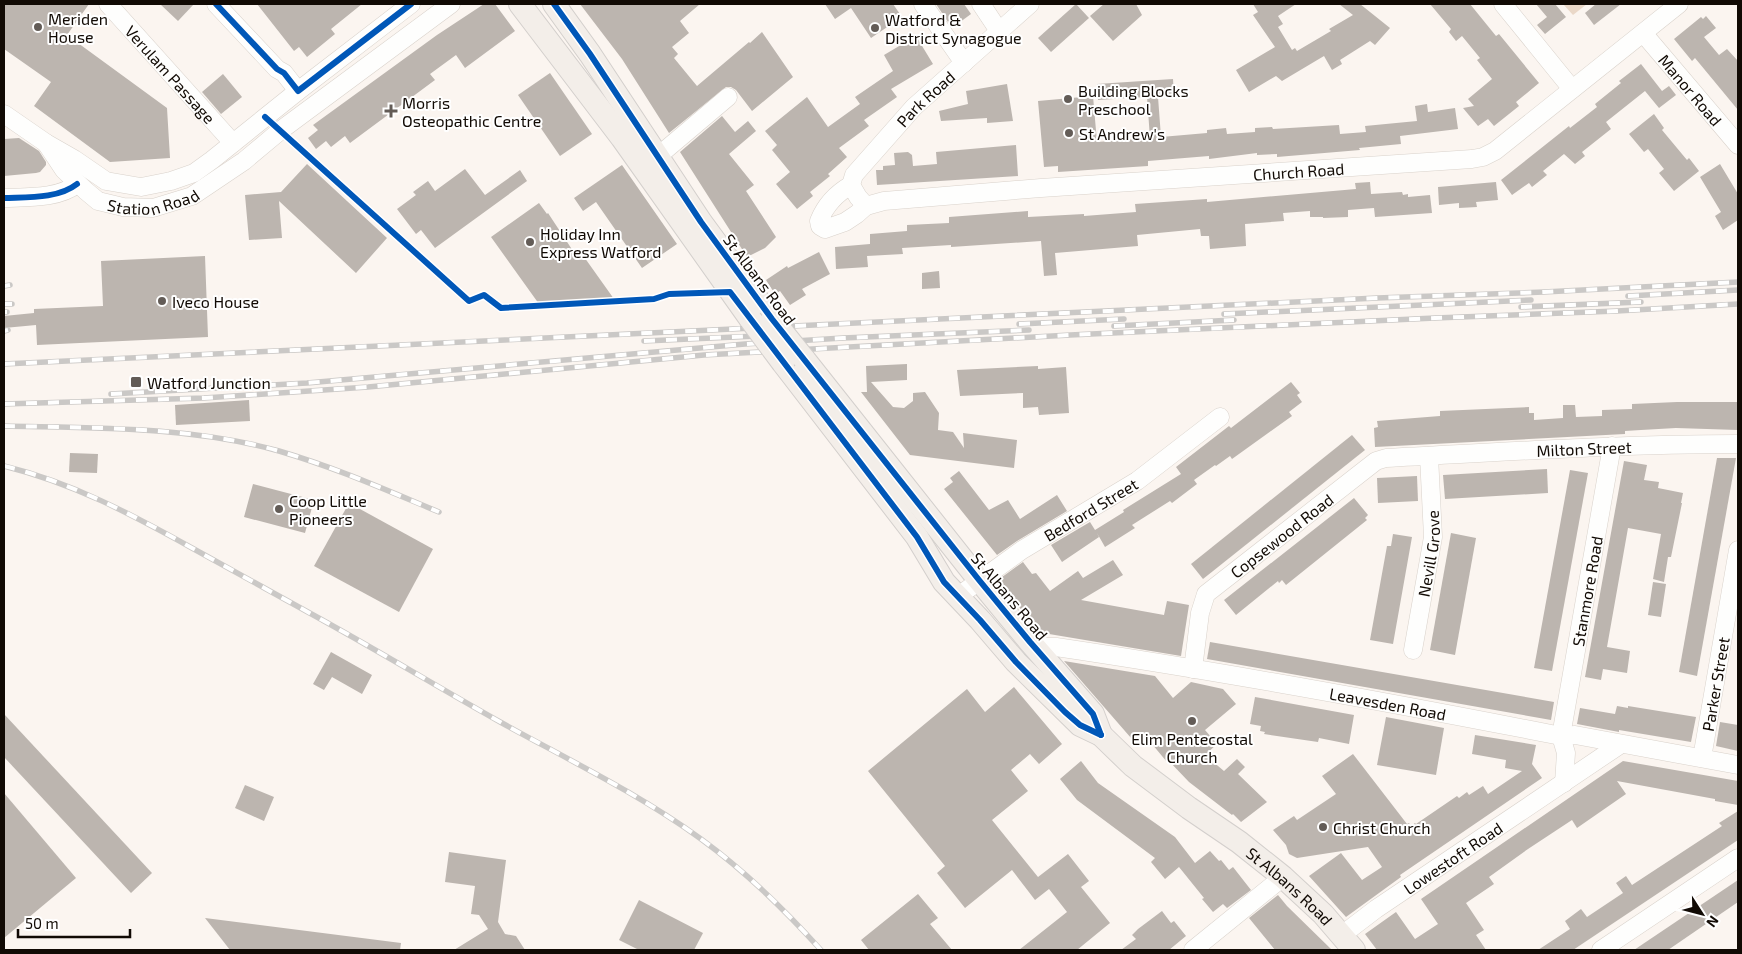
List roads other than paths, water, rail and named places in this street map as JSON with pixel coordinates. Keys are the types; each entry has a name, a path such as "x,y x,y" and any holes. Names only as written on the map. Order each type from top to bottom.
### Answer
{"main road":[{"name":"St Albans Road","path":"520,4 793,361 1093,714 1101,735"},
{"path":"538,4 545,12 556,51"},
{"name":"St Albans Road","path":"554,4 590,54 701,222 761,320"},
{"name":"St Albans Road","path":"793,361 916,536 944,582 1016,662 1080,725 1101,735 1133,766 1188,808 1240,842 1283,877 1323,914 1348,943"},
{"path":"1032,678 1031,664 1038,651"}],"street":[{"name":"Verulam Passage","path":"108,4 233,143"},
{"path":"216,4 277,69 284,73 298,91"},
{"name":"Station Road","path":"46,143 106,181 142,187 171,181 194,173 411,4"},
{"name":"Station Road","path":"46,143 61,166 77,184 98,201 123,207 153,208 192,196 244,161 303,114 451,4"},
{"path":"923,4 964,63"},
{"path":"981,4 999,31"},
{"name":"Park Road","path":"851,186 854,175 914,107 1030,4"},
{"path":"1503,4 1572,89"},
{"name":"Church Road","path":"866,206 884,201 1041,188 1483,157 1495,151 1679,4"},
{"name":"Manor Road","path":"1643,33 1738,145"},
{"path":"657,156 728,97"},
{"path":"4,114 46,143"},
{"path":"39,196 59,174 61,166"},
{"path":"4,198 39,196 70,189 77,184 106,181"},
{"path":"851,186 866,206 844,222 825,229 820,226 819,221 822,213 841,191 851,186"},
{"name":"Bedford Street","path":"957,597 1022,550 1137,481 1220,417"},
{"name":"Milton Street","path":"1430,456 1612,446 1738,444"},
{"name":"Stanmore Road","path":"1561,736 1612,446"},
{"name":"Nevill Grove","path":"1413,650 1433,536 1430,456"},
{"name":"Copsewood Road","path":"1193,669 1203,600 1210,590 1376,460 1430,456"},
{"name":"Parker Street","path":"1702,758 1738,550"},
{"name":"Leavesden Road","path":"1038,651 1044,647 1056,647 1193,669 1374,700 1561,736 1575,735 1738,765"},
{"path":"1561,736 1566,753 1564,783"},
{"name":"Lowestoft Road","path":"1348,943 1390,900 1621,744"},
{"path":"1601,950 1738,858"},
{"path":"1193,950 1283,877"}],"railway":[{"path":"4,364 1738,282"},
{"path":"4,286 10,285"},
{"path":"1628,296 1738,290"},
{"path":"1224,314 1531,300"},
{"path":"1521,307 1641,302"},
{"path":"4,304 12,304"},
{"path":"4,404 204,398 368,387 704,355 1070,335 1738,304"},
{"path":"1019,324 1124,319"},
{"path":"1114,326 1234,320"},
{"path":"4,331 8,330"},
{"path":"111,394 307,383 745,344 1029,330"},
{"path":"644,341 779,335"},
{"path":"4,426 142,430 211,437 245,443 320,464 439,512"},
{"path":"4,466 78,490 147,523 628,792 701,839 733,864 779,906 821,950"}],"place":[{"name":"Meriden House","path":"38,27"},
{"name":"Watford & District Synagogue","path":"875,28"},
{"name":"Building Blocks Preschool","path":"1068,99"},
{"name":"Morris Osteopathic Centre","path":"391,111"},
{"name":"St Andrew's","path":"1069,133"},
{"name":"Holiday Inn Express Watford","path":"530,242"},
{"name":"Iveco House","path":"162,301"},
{"name":"Watford Junction","path":"136,382"},
{"name":"Coop Little Pioneers","path":"279,509"},
{"name":"Elim Pentecostal Church","path":"1192,721"},
{"name":"Christ Church","path":"1323,827"}]}
